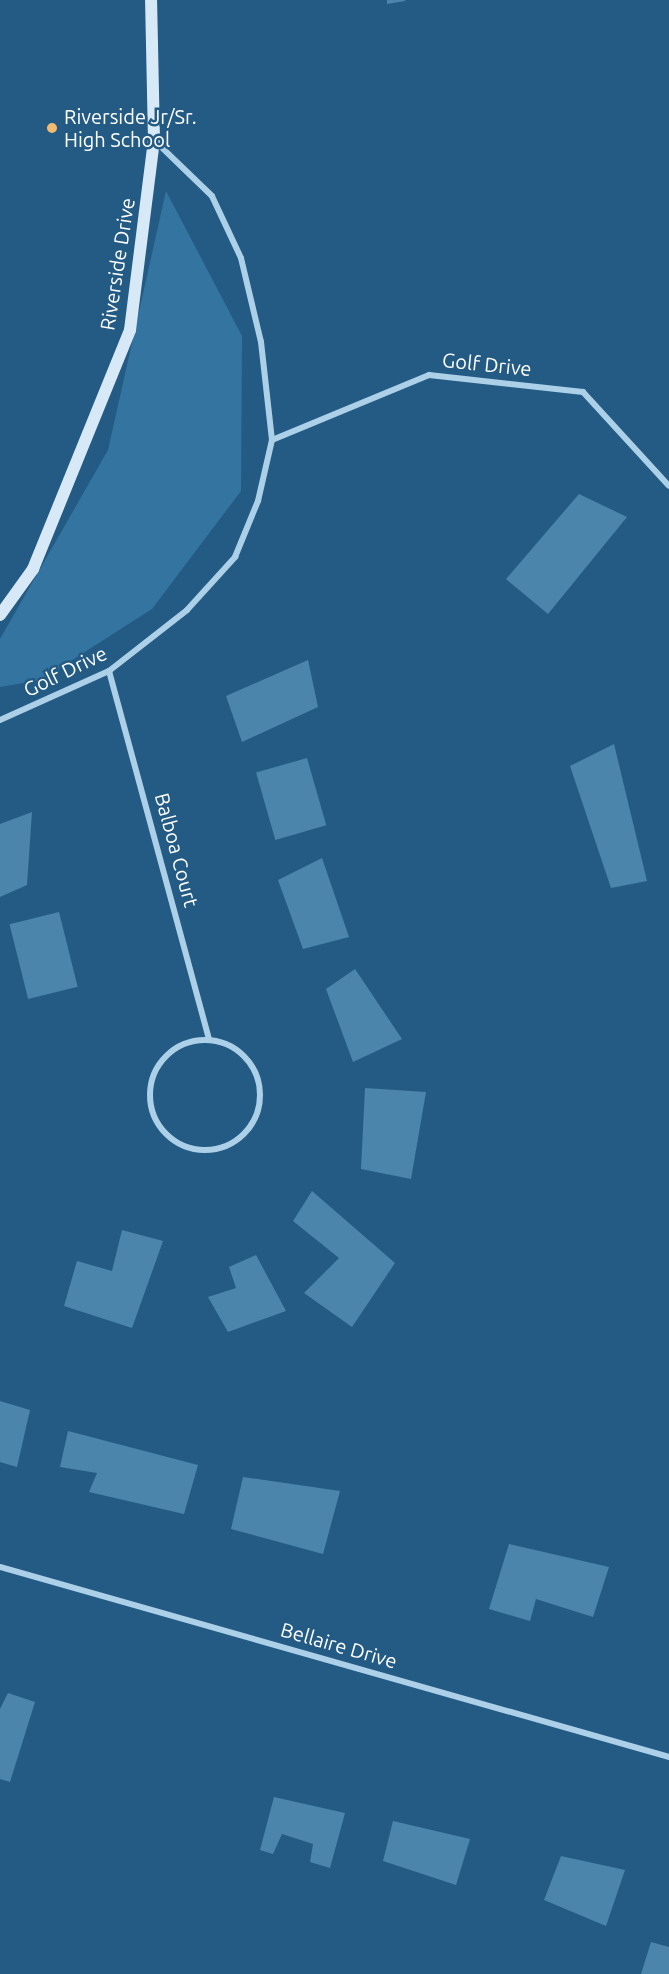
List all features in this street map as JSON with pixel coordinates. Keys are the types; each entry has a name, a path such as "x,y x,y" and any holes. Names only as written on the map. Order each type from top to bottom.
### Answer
{"main road":[{"name":"Riverside Drive","path":"0,615 33,569 130,330 154,140 151,0"}],"street":[{"name":"Golf Drive","path":"0,720 109,671 187,610 235,557 258,501 272,440 261,342 241,258 213,196 154,140"},
{"name":"Golf Drive","path":"272,440 429,375 583,392 669,486"},
{"name":"Balboa Court","path":"109,671 209,1039"},
{"path":"209,1039 243,1053 261,1087 253,1124 241,1138 206,1151 171,1140 151,1111 149,1093 153,1076 175,1048 209,1039"},
{"name":"Bellaire Drive","path":"0,1567 669,1757"}],"shaded area":[{"path":"166,191 242,336 241,491 152,609 41,680 0,687 0,639 108,450"}],"building":[{"path":"387,0 405,0 405,1 387,4"},
{"path":"579,494 627,517 548,614 506,579"},
{"path":"308,660 318,707 242,742 226,696"},
{"path":"614,744 647,881 611,888 570,766"},
{"path":"307,758 326,825 275,840 256,773"},
{"path":"32,812 27,885 0,897 0,824"},
{"path":"322,858 349,937 303,949 278,880"},
{"path":"59,912 78,987 28,999 10,924"},
{"path":"355,969 402,1039 353,1062 326,989"},
{"path":"365,1088 426,1092 411,1179 361,1169"},
{"path":"312,1191 395,1263 352,1327 304,1293 339,1258 293,1221"},
{"path":"122,1230 163,1241 132,1328 64,1306 77,1261 112,1271"},
{"path":"256,1255 286,1311 228,1332 208,1297 236,1288 229,1267"},
{"path":"0,1401 30,1410 17,1467 0,1462"},
{"path":"68,1431 198,1465 184,1514 89,1492 97,1473 60,1467"},
{"path":"243,1477 340,1491 323,1554 231,1529"},
{"path":"509,1544 609,1567 593,1617 536,1599 530,1621 489,1609"},
{"path":"8,1693 35,1702 10,1782 0,1779 0,1709"},
{"path":"274,1797 345,1813 330,1868 310,1862 313,1844 282,1834 273,1854 260,1850"},
{"path":"393,1821 470,1839 456,1885 383,1861"},
{"path":"561,1856 625,1870 606,1926 544,1900"},
{"path":"651,1942 669,1947 669,1974 641,1974"}],"place":[{"name":"Riverside Jr/Sr. High School","path":"52,128"}]}
